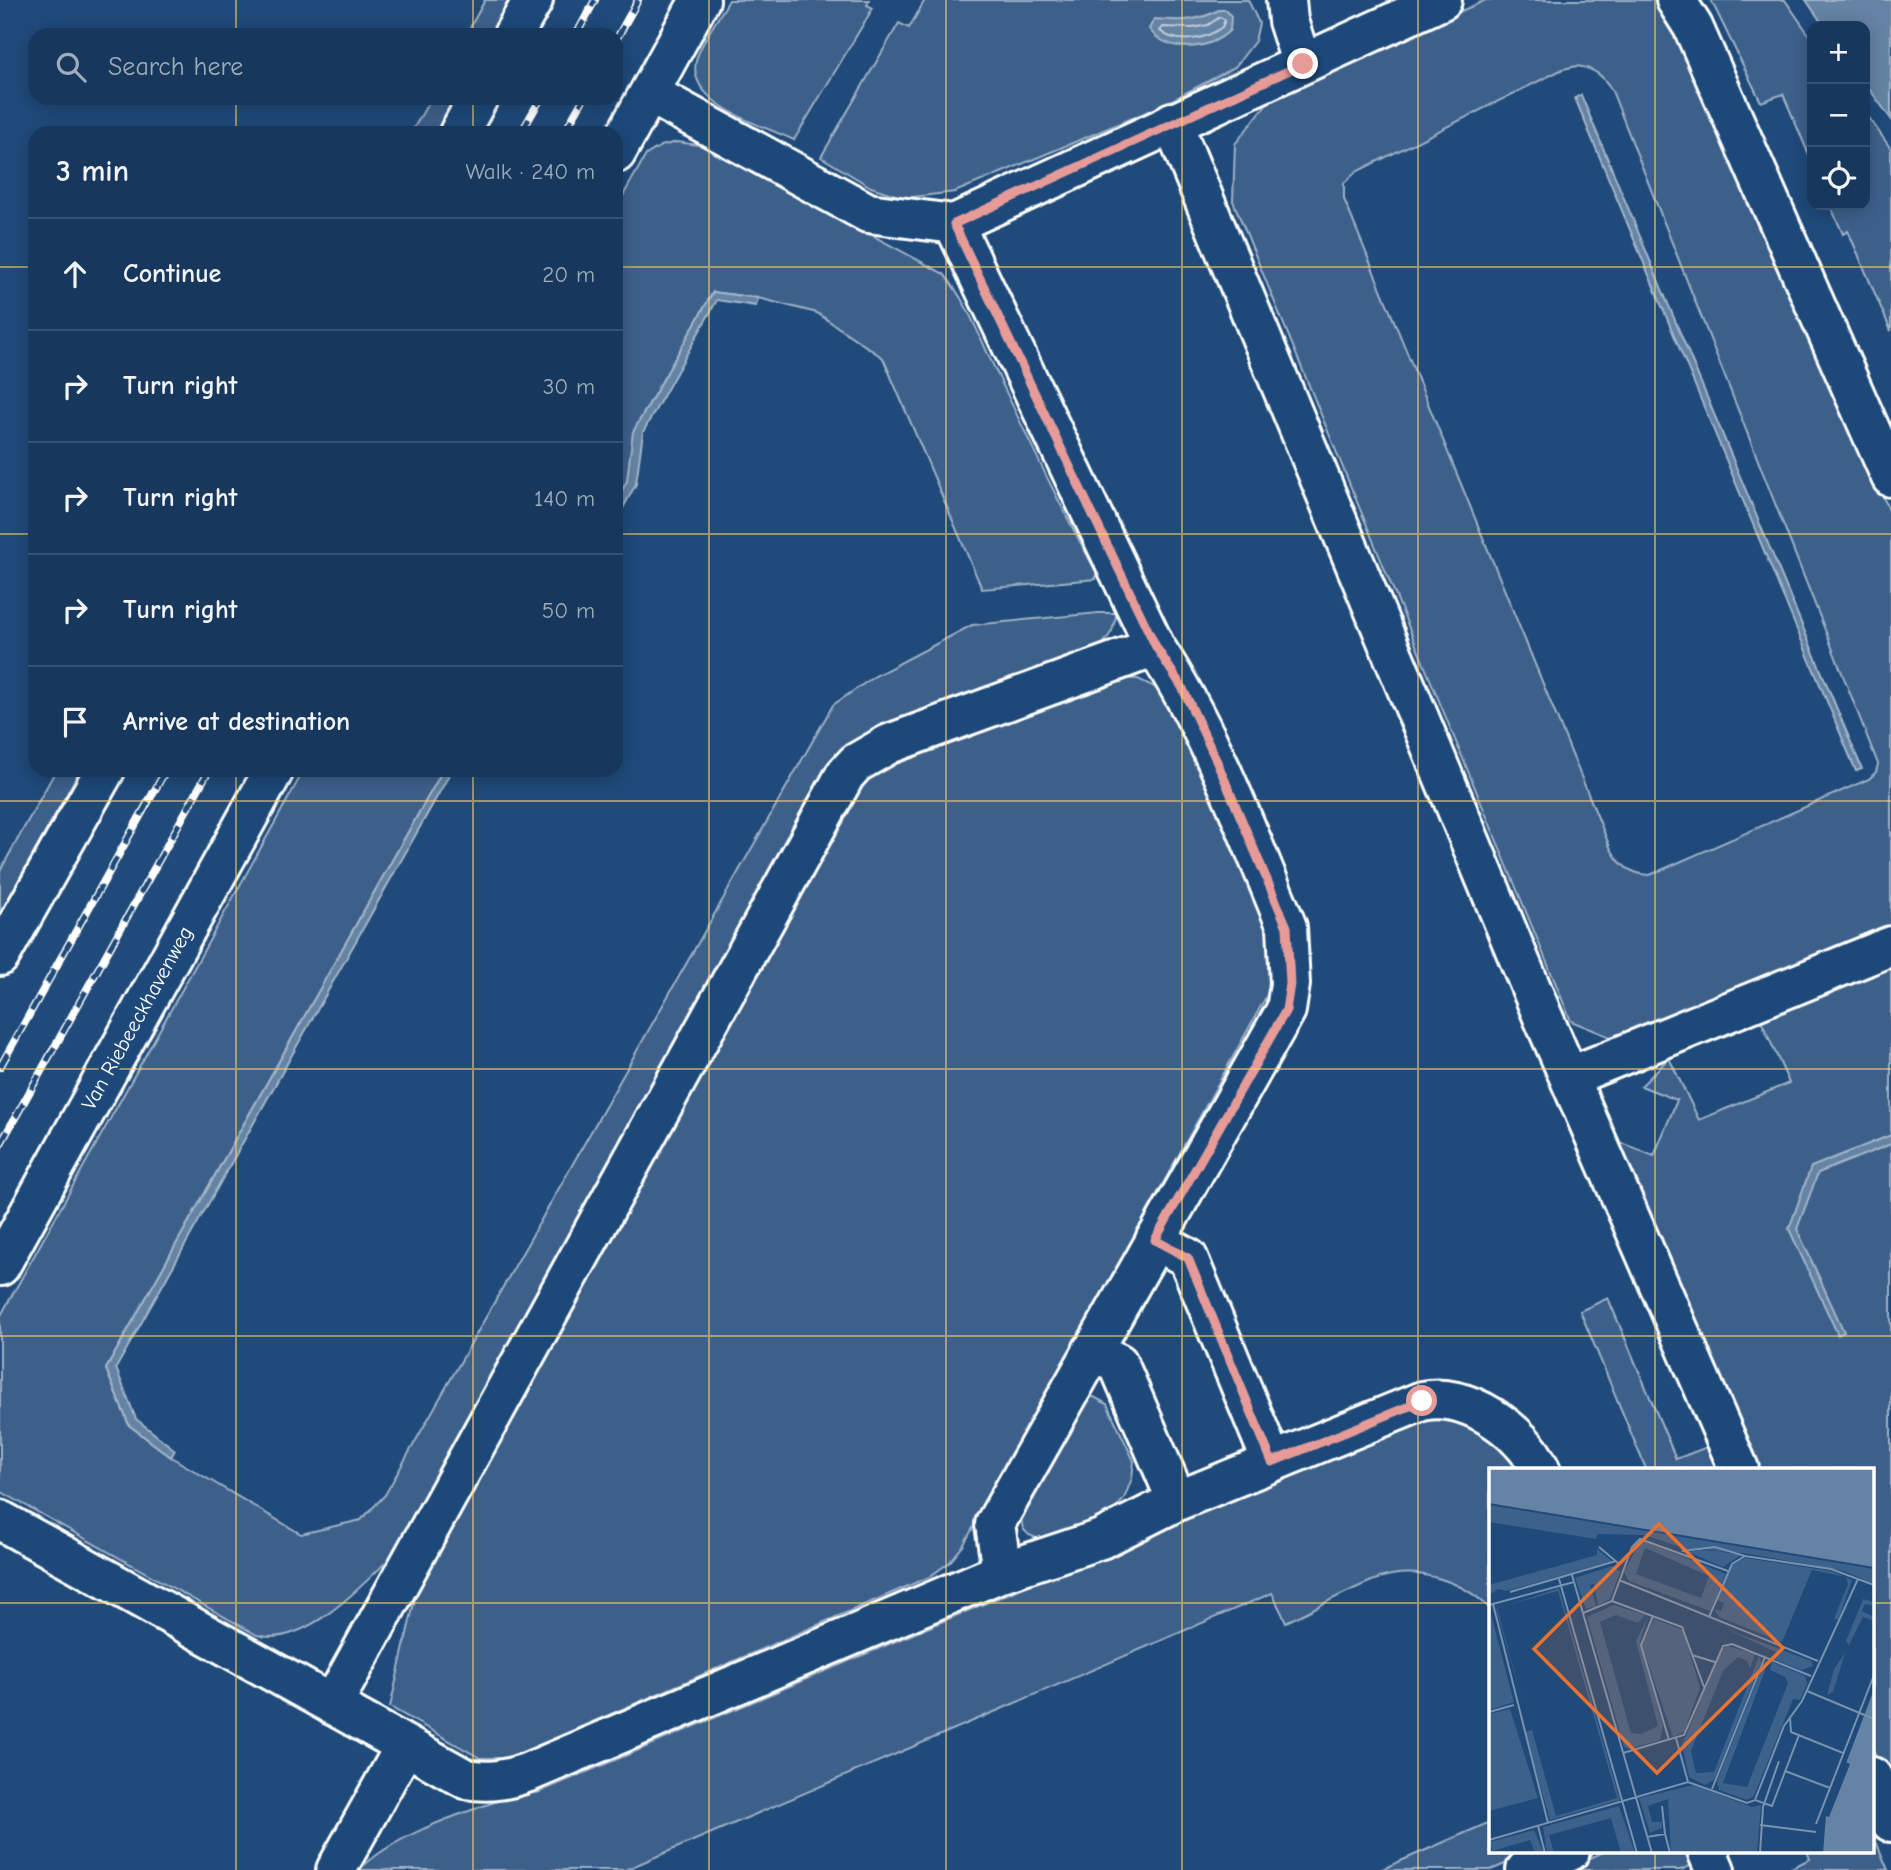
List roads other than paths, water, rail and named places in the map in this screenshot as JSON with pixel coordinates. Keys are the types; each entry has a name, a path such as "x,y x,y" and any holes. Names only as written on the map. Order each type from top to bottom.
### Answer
{"lane":[{"path":"517,28 533,0"},
{"path":"623,139 700,0"},
{"path":"1286,0 1288,22 1303,64"},
{"path":"649,93 868,213 954,224 1442,0"},
{"path":"1676,0 1693,27 1891,477"},
{"path":"463,126 474,105"},
{"path":"1172,122 1537,1004 1571,1076 1739,1468"},
{"path":"954,224 1148,630 1182,687 1218,764 1287,927 1291,956 1286,1010 995,1524 1002,1572"},
{"path":"1841,361 1891,402"},
{"path":"332,1705 845,775 856,763 889,744 1148,630"},
{"path":"0,956 101,777"},
{"name":"Van Riebeeckhavenweg","path":"0,1266 270,777"},
{"path":"1571,1076 1891,946"},
{"path":"1155,1240 1188,1258 1272,1462"},
{"path":"1092,1351 1118,1363 1177,1501"},
{"path":"0,1520 405,1746 466,1779 484,1782 508,1779 1002,1572 1101,1539 1177,1501 1422,1401 1439,1397 1455,1401 1510,1429 1528,1448 1539,1468"},
{"path":"336,1870 405,1746"},
{"path":"1874,1782 1891,1822"},
{"path":"1526,1870 1565,1853"}],"water":[{"path":"1806,0 1891,0 1891,119 1870,90 1870,21 1821,21"},
{"path":"1226,10 1231,16 1230,30 1222,37 1200,46 1166,43 1149,29 1154,19 1188,20"},
{"path":"1581,95 1862,769 1856,771 1575,98"},
{"path":"713,292 758,298 756,306 717,300 643,432 636,484 623,508 623,489 627,481 633,432"},
{"path":"439,777 448,777 116,1368 136,1419 175,1450 171,1457 129,1425 106,1369"},
{"path":"1891,1135 1891,1144 1818,1173 1797,1229 1844,1332 1838,1335 1789,1229 1811,1167"}],"railway":[{"path":"580,28 595,0"},
{"path":"623,28 638,0"},
{"path":"525,126 537,105"},
{"path":"568,126 580,105"},
{"path":"0,1067 162,777"},
{"path":"0,1145 205,777"}]}
